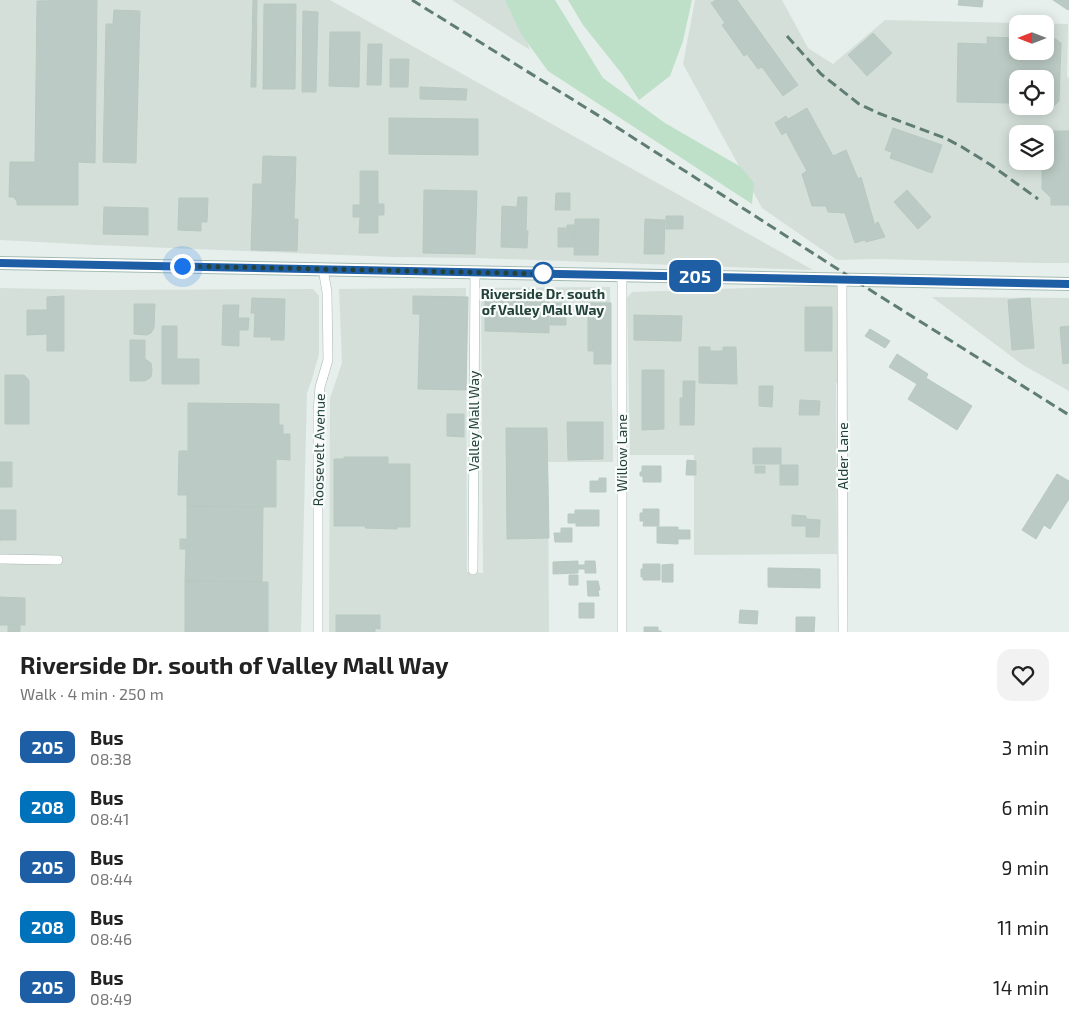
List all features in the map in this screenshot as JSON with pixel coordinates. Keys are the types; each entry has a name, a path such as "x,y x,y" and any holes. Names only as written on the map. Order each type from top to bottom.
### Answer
{"main road":[{"path":"0,263 1069,284"}],"street":[{"name":"Roosevelt Avenue","path":"318,632 318,411 320,387 328,360 327,292 323,269"},
{"name":"Valley Mall Way","path":"473,570 475,272"},
{"name":"Willow Lane","path":"622,275 622,632"},
{"name":"Alder Lane","path":"842,279 843,632"},
{"path":"0,559 58,560"}],"shaded area":[{"path":"0,0 330,0 813,270 477,258 392,257 0,240"},
{"path":"452,0 513,0 530,50"},
{"path":"695,0 782,0 808,48 833,64 885,20 1009,23 1009,60 1054,60 1054,24 1068,24 1069,263 876,259 837,260 762,208 683,64"},
{"path":"840,285 842,383 836,383 837,554 694,555 694,455 630,455 627,298 632,292"},
{"path":"610,287 613,462 548,462 549,632 329,632 330,398 342,363 339,289 466,288 467,572 483,573 481,288"},
{"path":"0,288 99,290 313,289 319,296 319,354 307,393 301,632 0,632"},
{"path":"932,297 1069,298 1069,391 1023,365"}],"green space":[{"path":"505,0 555,0 603,78 665,123 741,167 754,183 752,204 548,71 521,34"},
{"path":"568,0 692,0 683,41 670,76 639,100 622,74 583,25"}],"building":[{"path":"97,0 95,163 78,162 78,205 17,205 17,201 13,197 9,197 10,162 35,162 37,1"},
{"path":"253,0 257,0 256,87 251,87"},
{"path":"716,0 737,0 798,85 783,96 762,67 758,69 747,54 744,56 722,25 725,23 711,3"},
{"path":"959,0 983,0 982,7 958,5"},
{"path":"1053,0 1069,0 1069,9 1068,10"},
{"path":"264,4 296,4 295,89 263,89"},
{"path":"114,10 140,11 136,163 103,162 106,24 113,24"},
{"path":"303,11 318,12 316,92 302,92"},
{"path":"330,32 360,32 359,87 329,86"},
{"path":"873,33 892,53 867,76 848,55"},
{"path":"987,37 1009,38 1009,60 1054,60 1054,38 1061,43 1059,101 1054,106 1054,70 1009,70 1009,103 957,102 958,43 987,44"},
{"path":"368,44 382,44 381,85 367,85"},
{"path":"390,59 409,59 408,87 390,87"},
{"path":"420,87 467,89 466,100 420,99"},
{"path":"807,108 833,156 846,150 858,179 861,177 875,226 878,222 885,237 855,243 845,213 828,212 826,206 812,206 802,174 807,171 786,132 782,135 775,123 786,116 788,119"},
{"path":"389,118 478,119 478,155 389,154"},
{"path":"893,128 942,145 932,173 890,158 892,152 885,150"},
{"path":"1054,131 1069,131 1069,205 1051,205 1051,198 1042,189 1042,170 1054,170"},
{"path":"263,156 296,157 294,219 298,219 297,251 251,250 253,184 262,184"},
{"path":"360,171 378,171 378,204 384,204 384,215 378,215 378,233 359,233 360,217 353,217 353,205 360,205"},
{"path":"424,190 477,191 475,254 423,253"},
{"path":"907,190 931,217 918,229 894,202"},
{"path":"556,193 570,193 570,210 555,210"},
{"path":"518,197 527,197 527,248 501,247 502,206 517,207"},
{"path":"179,198 208,198 207,222 201,222 201,231 178,230"},
{"path":"104,207 148,208 148,235 103,234"},
{"path":"666,216 683,216 683,229 666,229"},
{"path":"575,219 599,219 598,255 574,255"},
{"path":"645,219 665,220 664,254 644,254"},
{"path":"567,225 574,225 574,247 558,247 558,228 567,228"},
{"path":"64,296 64,351 47,351 47,334 27,335 27,310 47,310 47,297"},
{"path":"413,296 468,297 466,390 418,389 420,314 413,314"},
{"path":"252,298 285,299 284,340 271,340 271,337 254,337 255,313 251,313"},
{"path":"1030,298 1034,348 1012,350 1008,300"},
{"path":"485,301 549,302 549,333 485,331"},
{"path":"551,303 566,303 566,325 550,325"},
{"path":"588,303 611,303 611,364 594,364 594,351 588,351"},
{"path":"134,304 155,304 154,328 147,335 134,334"},
{"path":"223,305 239,305 238,318 249,318 248,330 239,330 239,346 222,345"},
{"path":"805,307 832,307 832,351 805,351"},
{"path":"634,315 682,316 681,341 634,340"},
{"path":"162,326 177,326 177,359 199,359 199,384 162,384"},
{"path":"1069,326 1069,363 1063,364 1060,327"},
{"path":"870,329 890,341 885,348 865,336"},
{"path":"130,340 145,340 145,359 151,363 152,370 151,377 145,381 130,381"},
{"path":"699,347 710,347 710,351 723,351 723,347 736,347 737,384 699,383"},
{"path":"897,354 928,374 926,378 972,406 957,430 908,399 917,384 889,367"},
{"path":"642,370 664,370 664,429 642,430"},
{"path":"5,375 24,375 29,380 29,424 5,424"},
{"path":"683,381 695,381 694,425 680,425 680,398 683,398"},
{"path":"759,386 773,386 772,407 759,406"},
{"path":"800,400 820,401 819,415 799,415"},
{"path":"188,403 279,404 279,425 283,425 283,434 290,434 290,460 276,459 276,507 187,506 187,495 178,495 179,451 188,451"},
{"path":"447,414 464,414 464,437 447,436"},
{"path":"567,422 603,422 603,459 568,460"},
{"path":"506,428 547,428 549,538 507,539"},
{"path":"753,448 781,448 781,464 753,464"},
{"path":"344,457 388,457 388,464 410,464 410,527 397,527 397,529 365,528 366,526 334,526 334,459 344,459"},
{"path":"687,460 696,461 696,475 686,475"},
{"path":"0,462 12,462 12,487 0,487"},
{"path":"780,465 798,465 798,485 780,485"},
{"path":"642,466 661,466 661,482 643,482 643,476 640,476"},
{"path":"755,466 765,466 765,473 755,473"},
{"path":"1057,474 1069,481 1069,499 1050,529 1044,525 1036,539 1022,530"},
{"path":"599,478 606,478 606,492 590,492 590,481 599,481"},
{"path":"187,506 263,507 262,582 185,581 186,549 180,549 180,539 187,539"},
{"path":"643,509 659,509 659,526 643,526 644,521 640,521 640,513 643,513"},
{"path":"0,510 16,510 16,540 0,540"},
{"path":"575,510 599,510 599,526 576,526 576,523 568,523 568,514 575,514"},
{"path":"792,515 820,520 819,537 806,537 806,526 792,526"},
{"path":"657,527 678,527 678,530 690,530 690,539 678,539 678,544 657,543"},
{"path":"561,528 572,528 572,542 555,542 554,533 561,533"},
{"path":"578,561 578,565 585,565 585,561 595,561 596,573 585,573 585,569 578,569 578,573 553,574 553,562"},
{"path":"643,564 660,564 660,580 643,580 641,569 643,569"},
{"path":"673,564 673,582 662,582 662,565"},
{"path":"768,568 820,569 820,588 768,587"},
{"path":"569,575 578,575 578,585 569,585"},
{"path":"185,581 268,582 268,632 185,632"},
{"path":"587,581 598,581 599,596 588,596"},
{"path":"0,597 25,598 25,625 0,625"},
{"path":"579,603 594,603 594,618 579,618"},
{"path":"740,610 758,611 757,624 739,623"},
{"path":"336,615 380,615 380,629 375,628 375,632 336,632"},
{"path":"796,617 815,617 814,632 796,632"},
{"path":"8,625 20,625 20,632 8,632"},
{"path":"644,627 658,627 658,631 661,632 644,632"}],"railway":[{"path":"412,0 604,119 1069,415"},
{"path":"787,36 821,74 859,104 945,138 962,147 991,165 1038,199"}],"bus line":[{"name":"205","path":"0,263 1069,284"}],"place":[{"name":"Riverside Dr. south of Valley Mall Way","path":"543,273"}],"route":[{"path":"182,266 549,274 543,273"}]}
